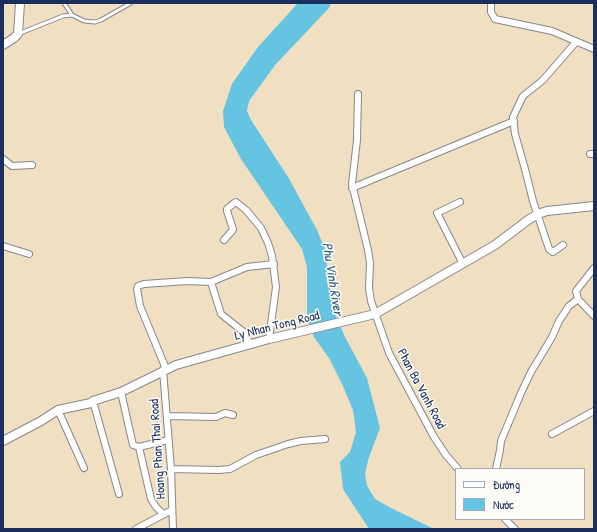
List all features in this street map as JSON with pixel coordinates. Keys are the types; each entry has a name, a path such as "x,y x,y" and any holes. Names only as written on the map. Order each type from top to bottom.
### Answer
{"street":[{"path":"3,45 18,34 20,3"},
{"path":"491,3 491,12 495,18 552,31 594,49"},
{"path":"563,245 554,251 550,250 514,134 513,118 523,96 543,80 576,42"},
{"path":"358,94 357,140 352,188 514,121"},
{"path":"3,159 12,166 32,165"},
{"name":"Phan Ba Vanh Road","path":"352,188 368,250 370,263 369,288 375,314 389,353 434,437 457,468"},
{"path":"224,240 233,229 227,209 236,202 246,210 261,228 268,243 274,264 276,286 269,339"},
{"path":"460,202 437,213 463,264"},
{"name":"Ly Nhan Tong Road","path":"3,440 42,421 58,410 91,404 93,401 121,392 165,370 209,355 375,314 495,245 538,214 547,211 594,206"},
{"path":"3,246 29,254"},
{"path":"250,345 245,333 221,314 211,282 247,267 274,264"},
{"path":"594,268 576,291 577,297 594,316"},
{"name":"Hoang Phan Thai Road","path":"136,529 172,510 165,370 140,306 137,289 138,286 144,284 187,281 211,282"},
{"path":"496,468 501,441 521,393 552,337 559,321 577,297"},
{"path":"121,392 132,443 135,447 168,440"},
{"path":"93,401 119,494"},
{"path":"58,410 84,468"},
{"path":"552,434 594,411"},
{"path":"167,416 216,417 225,413 233,415"},
{"path":"171,469 230,469 256,455 288,444 301,441 325,439"},
{"path":"139,447 151,499 163,514"},
{"path":"172,510 173,529"},
{"path":"506,520 515,529"}],"lane":[{"path":"64,3 72,15 84,21 94,22 101,20 131,3"},
{"path":"18,34 63,16 72,15"}],"water":[{"path":"298,3 331,3 329,8 276,64 249,101 247,111 251,120 288,177 317,230 325,249 329,283 335,314 345,337 367,378 380,428 368,460 365,474 367,486 375,499 434,529 369,529 343,489 340,462 350,452 356,432 353,410 329,358 314,337 307,319 307,267 302,249 241,159 224,127 223,111 232,84 258,47"}],"water label":[{"name":"Phu Vinh River","path":"332,279"}]}
